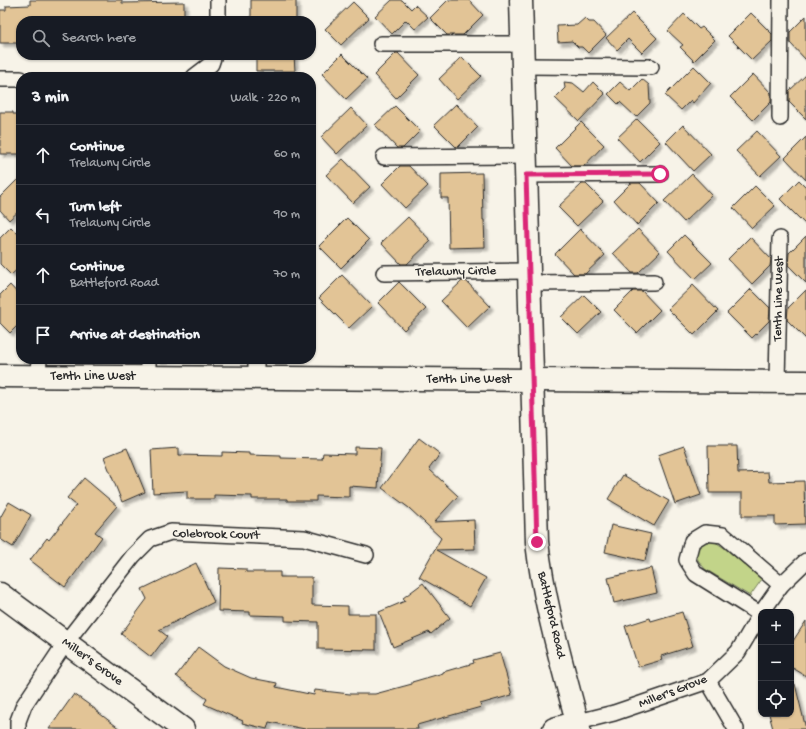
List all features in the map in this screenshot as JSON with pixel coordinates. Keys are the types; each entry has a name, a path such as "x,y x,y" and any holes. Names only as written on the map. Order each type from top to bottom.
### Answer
{"street":[{"path":"218,0 218,16"},
{"path":"521,0 532,380"},
{"path":"780,118 781,0"},
{"path":"381,44 522,44"},
{"path":"201,72 211,64 212,60"},
{"path":"523,66 651,67"},
{"path":"0,79 16,79"},
{"path":"384,158 526,165 660,174"},
{"name":"Tenth Line West","path":"778,382 780,239"},
{"name":"Trelawny Circle","path":"384,272 654,282"},
{"name":"Tenth Line West","path":"0,376 39,367 256,368 532,380 806,382"},
{"name":"Battleford Road","path":"532,380 537,542 540,568 552,627 578,726"},
{"name":"Colebrook Court","path":"18,729 18,721 24,706 66,642 133,556 150,539 171,532 304,538 366,555"},
{"path":"758,611 696,574 687,560 692,542 705,533 723,535 781,585"},
{"name":"Miller's Grove","path":"764,609 781,585 806,561"},
{"name":"Miller's Grove","path":"0,594 183,729"},
{"name":"Miller's Grove","path":"554,729 578,726 708,681 738,652 758,618"},
{"path":"708,681 736,729"}],"green space":[{"path":"712,540 723,547 762,579 750,596 705,569 698,560 696,551 703,543"}],"building":[{"path":"30,0 122,0 122,3 184,2 184,16 16,16 16,43 0,43 0,10 6,10 6,6 30,5"},
{"path":"251,0 296,0 296,16 251,16"},
{"path":"392,0 402,0 411,9 415,5 428,17 415,29 406,20 392,34 375,16"},
{"path":"448,0 469,0 483,15 463,35 447,35 430,18"},
{"path":"353,2 369,18 341,45 325,29"},
{"path":"632,13 657,38 642,53 628,39 617,50 606,38"},
{"path":"751,13 772,34 772,41 752,60 728,36"},
{"path":"684,14 699,29 702,27 715,40 694,61 680,47 683,45 668,31"},
{"path":"806,16 806,60 790,43 790,32"},
{"path":"585,18 589,22 594,22 606,35 588,53 572,41 558,42 557,26 577,25"},
{"path":"396,53 398,53 419,75 396,98 374,75"},
{"path":"342,54 367,79 346,99 322,74"},
{"path":"462,57 481,76 457,99 439,79"},
{"path":"256,60 294,60 295,71 256,71"},
{"path":"694,66 711,83 693,103 691,100 681,110 665,95"},
{"path":"753,74 771,93 771,102 753,120 730,97"},
{"path":"806,75 806,119 789,102 789,91"},
{"path":"642,79 649,85 650,103 636,117 620,102 618,104 608,94 620,82 630,91"},
{"path":"564,82 573,83 584,92 593,82 605,94 579,121 555,98 565,88"},
{"path":"456,104 478,127 458,147 456,147 434,125"},
{"path":"395,106 420,131 403,148 397,148 375,125"},
{"path":"351,108 367,125 337,154 321,137"},
{"path":"0,112 13,112 13,114 16,114 16,154 0,154"},
{"path":"637,119 660,142 640,162 617,138"},
{"path":"581,122 604,145 584,166 572,166 555,148"},
{"path":"683,125 711,154 693,171 666,142"},
{"path":"757,131 781,156 760,176 736,151"},
{"path":"806,137 806,180 785,158"},
{"path":"343,159 370,187 353,203 326,175"},
{"path":"400,166 409,166 428,186 405,208 382,184"},
{"path":"482,173 485,247 449,248 448,198 441,198 441,174"},
{"path":"692,174 712,195 684,222 664,201"},
{"path":"799,180 806,187 806,225 780,199"},
{"path":"16,181 16,214 9,220 0,210 0,197"},
{"path":"631,183 640,183 659,203 637,225 614,200"},
{"path":"582,184 586,184 603,201 577,226 558,207"},
{"path":"755,186 775,206 752,228 733,208"},
{"path":"408,217 431,241 407,264 401,264 381,243"},
{"path":"347,218 369,240 341,268 319,246"},
{"path":"11,227 16,232 16,270 11,275 0,264 0,238"},
{"path":"580,229 605,255 585,274 574,274 555,254"},
{"path":"638,229 660,252 638,273 632,273 613,253"},
{"path":"684,235 712,263 695,279 668,251"},
{"path":"806,236 806,283 788,265 789,253"},
{"path":"750,237 771,259 770,266 752,284 728,259"},
{"path":"342,275 372,306 349,328 319,298"},
{"path":"462,281 466,281 490,306 467,328 441,301"},
{"path":"399,282 426,309 404,330 378,303"},
{"path":"10,285 16,292 16,327 10,333 0,323 0,295"},
{"path":"693,285 718,311 694,335 668,309"},
{"path":"751,289 770,308 769,321 752,338 727,313"},
{"path":"806,290 806,339 787,320 788,308"},
{"path":"633,291 642,291 660,310 637,333 614,310"},
{"path":"584,295 601,312 578,334 561,317"},
{"path":"419,438 440,454 429,469 458,496 434,522 474,520 475,549 436,550 486,578 470,606 419,577 441,538 409,508 382,488"},
{"path":"684,446 701,495 675,504 658,455"},
{"path":"708,446 737,446 738,473 768,472 769,482 804,481 805,524 775,525 775,516 742,516 742,493 709,493"},
{"path":"355,447 381,448 378,488 349,486 349,497 316,496 316,501 287,501 287,499 252,499 252,496 214,495 214,499 187,499 187,491 153,493 151,450 179,448 179,455 222,456 222,452 281,456 281,458 322,459 323,453 355,454"},
{"path":"127,448 145,492 122,502 104,457"},
{"path":"623,475 669,501 654,526 608,499"},
{"path":"84,478 117,506 95,532 102,537 65,587 30,560 47,538 49,540 76,505 67,498"},
{"path":"9,502 31,515 13,547 0,539 0,518"},
{"path":"611,525 651,534 645,561 605,552"},
{"path":"196,563 214,602 159,630 167,636 151,657 121,634 147,599 142,589"},
{"path":"219,568 246,569 246,572 280,572 280,577 312,577 312,605 348,606 348,614 376,614 376,650 318,649 318,622 285,621 285,616 250,615 250,612 218,611"},
{"path":"651,568 657,593 614,603 608,578"},
{"path":"423,583 450,618 431,634 429,632 393,647 379,612 405,601 403,598"},
{"path":"682,612 693,646 661,656 662,660 638,667 625,626 650,618 651,621"},
{"path":"806,621 806,676 794,669 794,639"},
{"path":"198,647 224,666 251,678 277,683 276,687 314,695 315,690 350,694 375,694 412,684 412,682 474,663 473,660 500,653 512,695 480,704 481,707 417,725 418,729 305,729 269,722 267,729 242,723 243,721 204,704 207,699 176,676"},
{"path":"794,684 806,729 773,729 770,717 794,717"},
{"path":"74,694 95,709 120,729 49,729"}],"route":[{"path":"537,542 526,175 660,174"}]}
